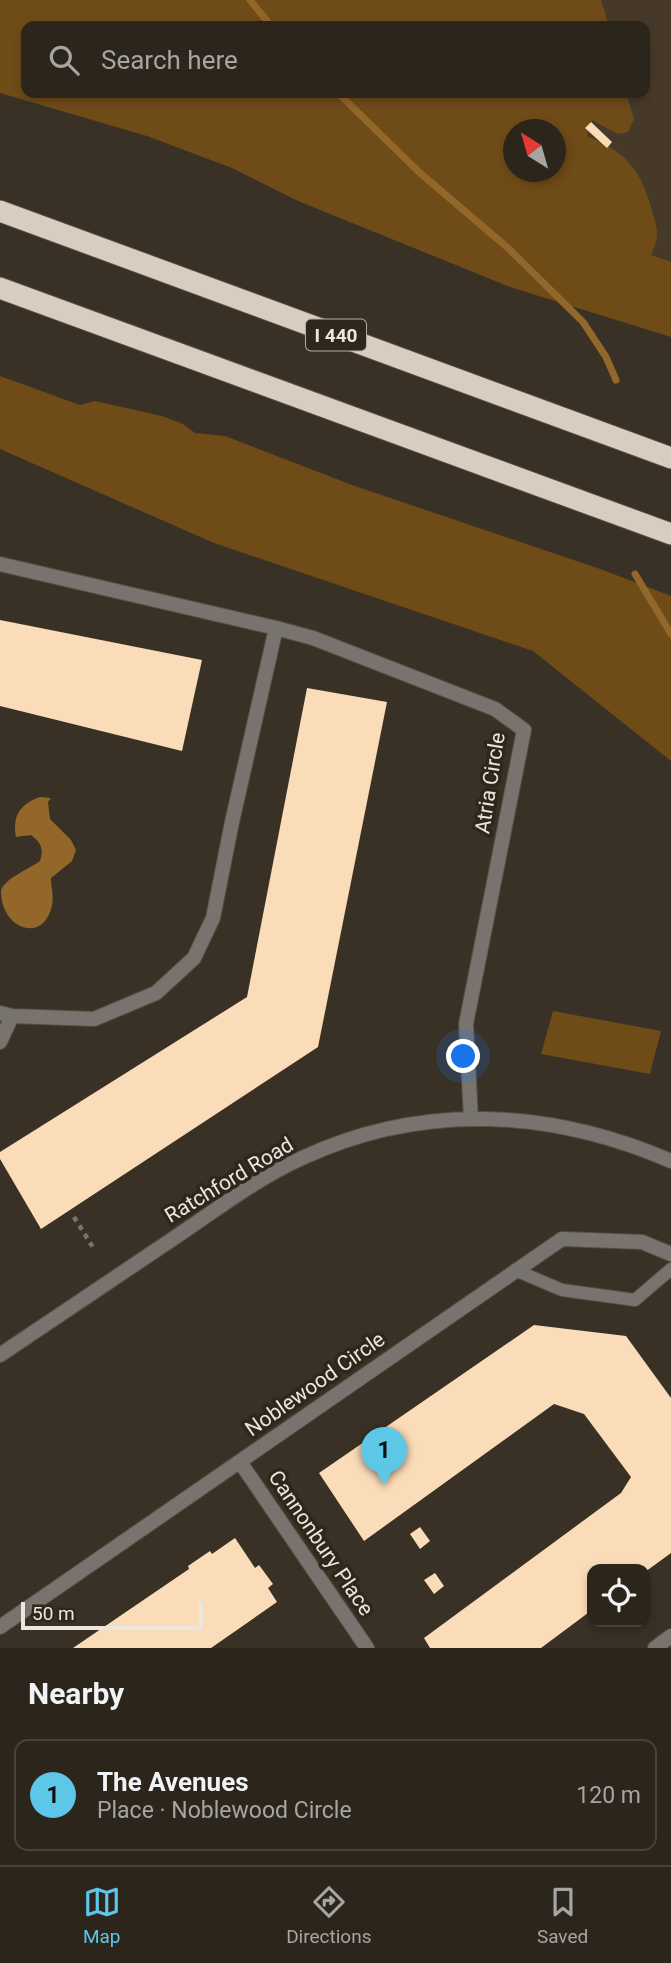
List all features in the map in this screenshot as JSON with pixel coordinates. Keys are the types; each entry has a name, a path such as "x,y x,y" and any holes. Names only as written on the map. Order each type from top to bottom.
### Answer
{"highway":[{"name":"I 440","path":"0,211 671,458"},
{"path":"0,288 671,534"}],"street":[{"name":"Atria Circle","path":"0,564 313,638 495,709 524,730 466,1024 471,1119"},
{"path":"0,1042 6,1015 94,1019 156,993 194,958 212,918 276,628"},
{"name":"Ratchford Road","path":"0,1355 254,1184 302,1158 344,1142 403,1126 503,1118 558,1125 613,1138 671,1161"},
{"name":"Noblewood Circle","path":"0,1627 562,1239 642,1242 671,1254"},
{"name":"Cannonbury Place","path":"240,1462 368,1648"},
{"path":"655,1648 671,1636"}],"lane":[{"path":"516,1270 562,1290 635,1300 671,1269"}],"path":[{"path":"74,1217 94,1249"}],"shaded area":[{"path":"0,0 601,0 607,21 21,21 21,98 628,98 634,119 628,132 618,134 592,120 587,136 621,155 642,182 657,231 651,255 671,262 671,337 510,287 298,201 232,168 147,136 0,93"},
{"path":"298,0 671,0 671,302 515,182 566,182 566,119 503,119 503,173 406,98 650,98 650,21 316,21"},
{"path":"0,376 80,405 95,401 162,416 183,424 195,433 225,436 352,485 603,570 671,596 671,761 533,651 214,543 0,449"},
{"path":"40,797 51,798 48,802 50,819 71,840 76,850 72,861 51,878 53,902 41,925 32,928 23,927 7,914 1,890 13,877 40,861 41,846 31,835 16,837 15,823 23,807"},
{"path":"553,1011 661,1031 650,1074 541,1054"}],"building":[{"path":"591,122 612,142 607,148 585,128"},
{"path":"0,620 202,660 182,751 0,706"},
{"path":"307,688 387,702 318,1047 41,1229 0,1159 0,1152 247,997"},
{"path":"534,1325 626,1336 671,1398 671,1553 650,1568 650,1564 587,1564 587,1614 541,1648 430,1648 424,1638 621,1493 631,1477 584,1414 554,1404 364,1541 319,1473"},
{"path":"420,1527 430,1541 420,1549 410,1534"},
{"path":"235,1538 255,1568 259,1565 273,1584 268,1588 277,1602 211,1648 73,1648 189,1569 188,1566 210,1551 212,1554"},
{"path":"435,1573 444,1586 434,1594 424,1580"}],"waterway":[{"path":"250,0 267,21"},
{"path":"343,98 420,173 508,248 583,322 606,357 616,380"},
{"path":"635,574 671,634"}],"place":[{"name":"The Avenues","path":"384,1485"}]}
